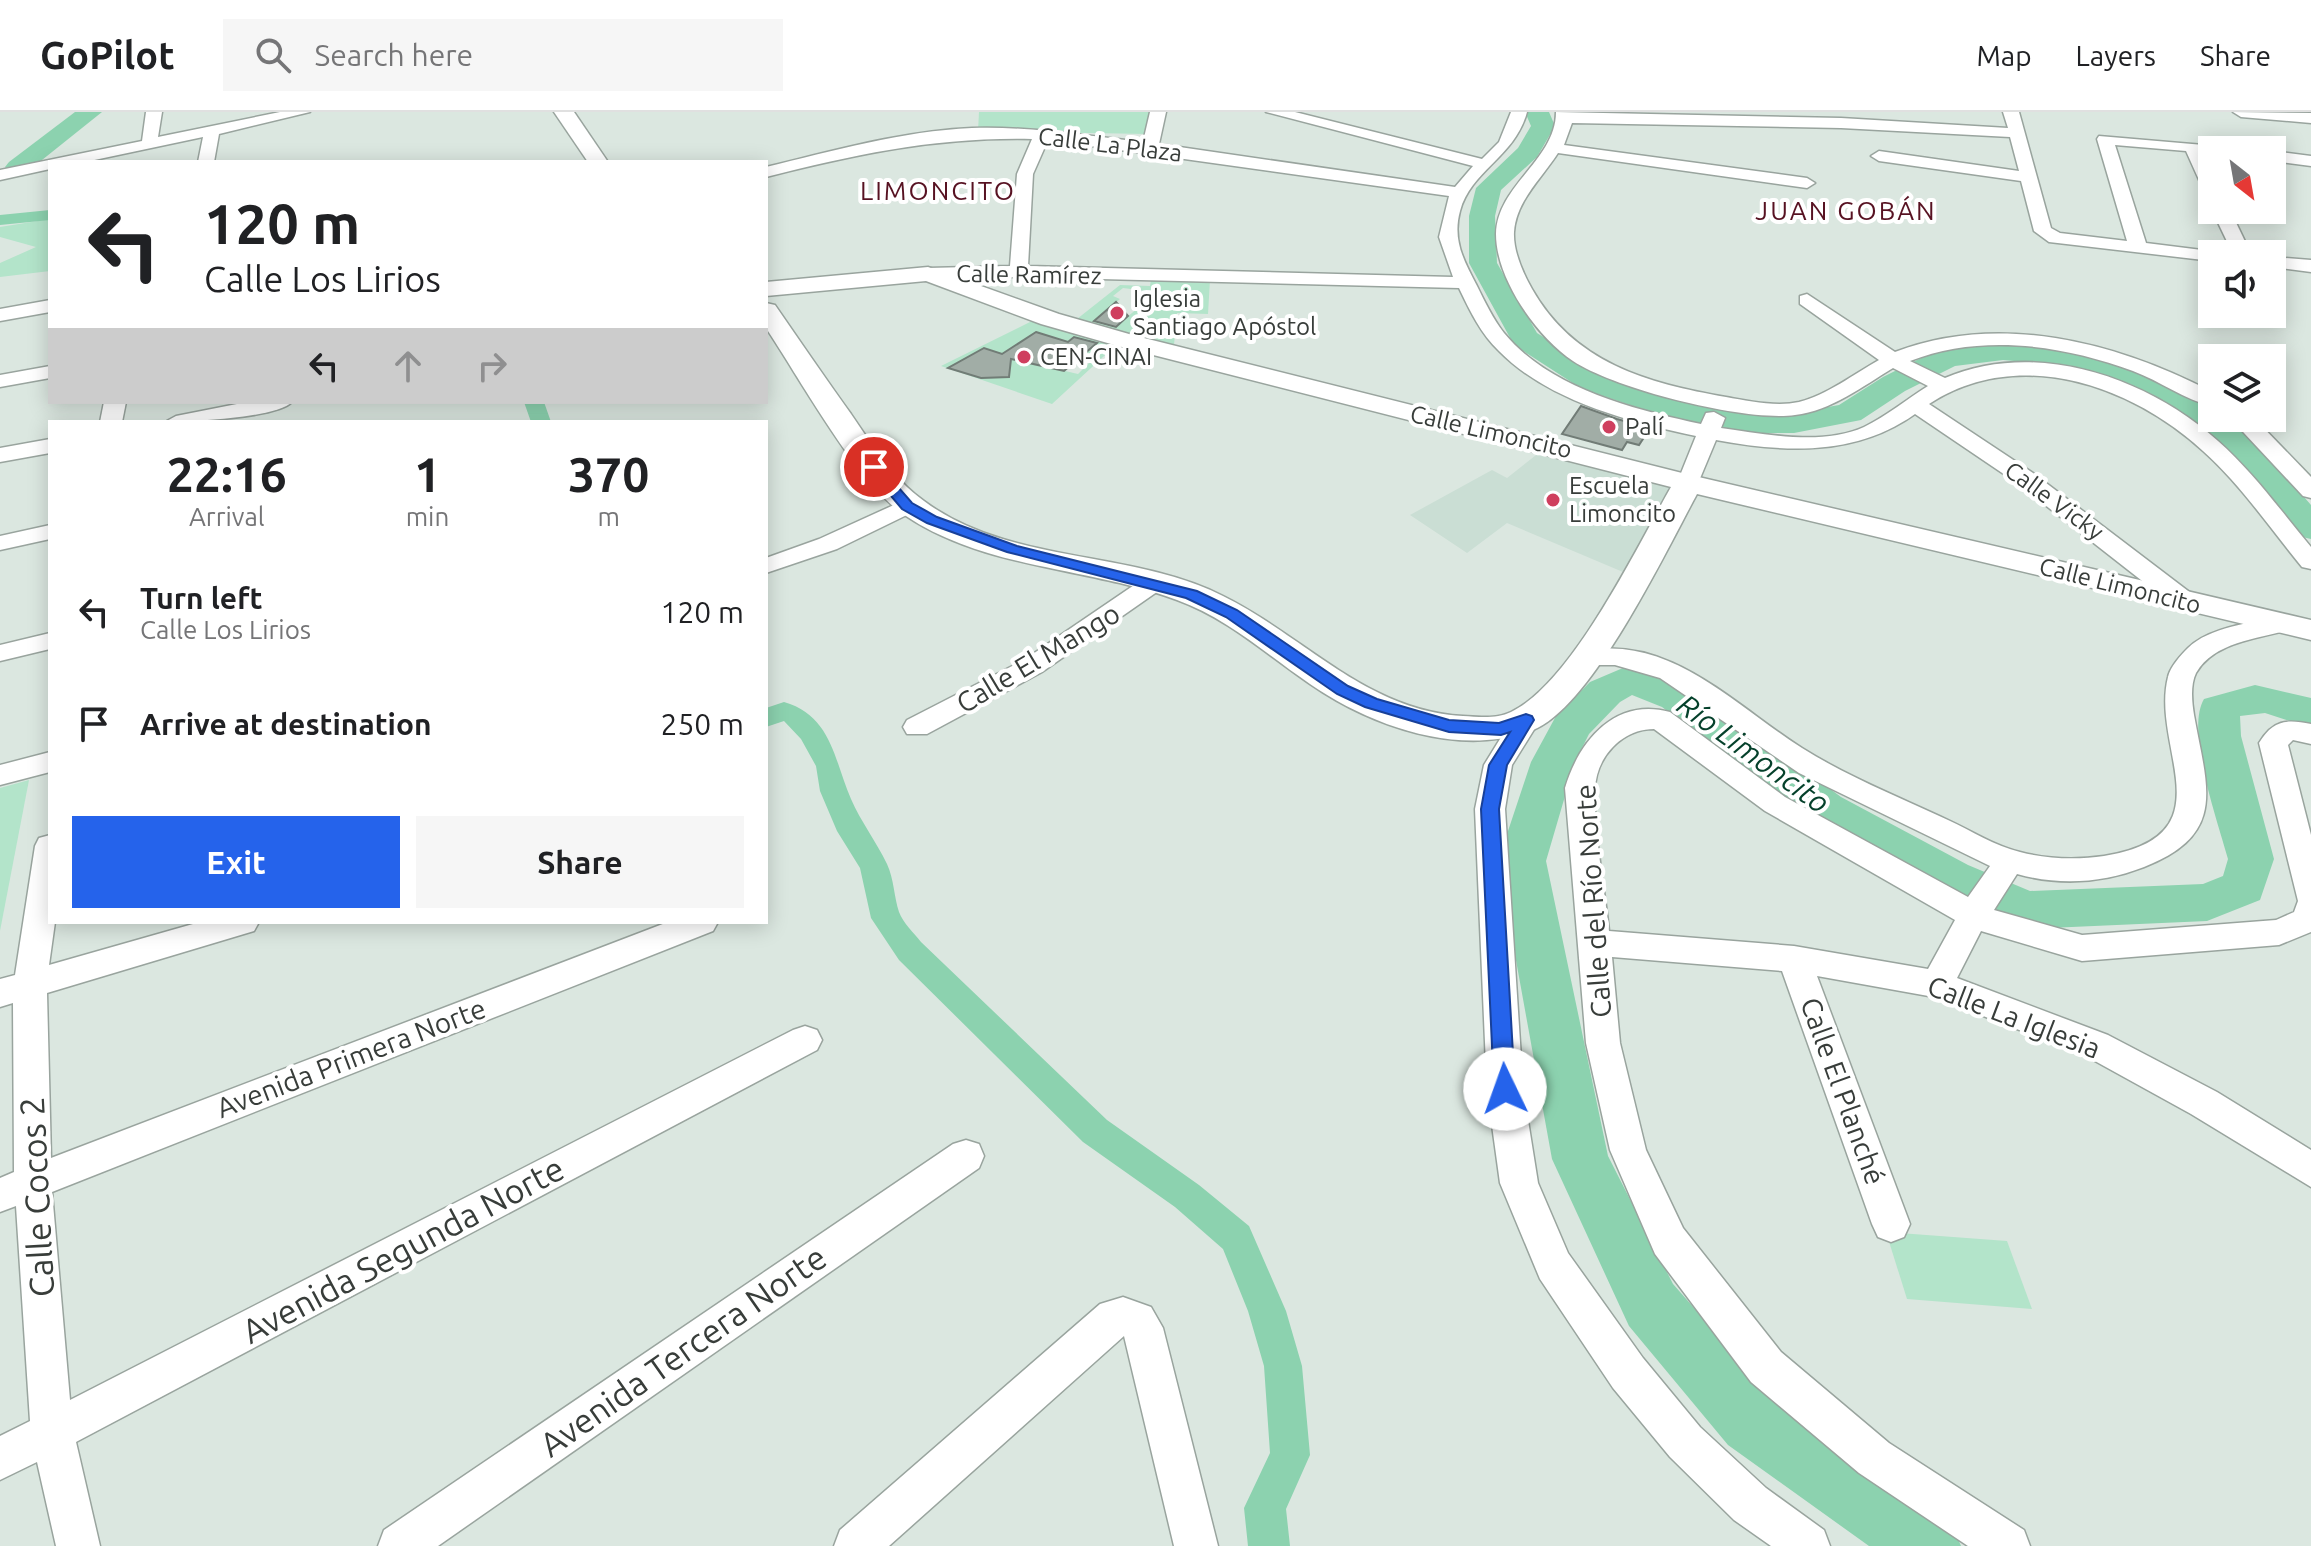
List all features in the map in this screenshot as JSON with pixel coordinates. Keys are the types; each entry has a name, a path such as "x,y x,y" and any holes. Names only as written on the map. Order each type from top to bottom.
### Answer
{"street":[{"path":"149,145 154,112"},
{"path":"72,160 302,112"},
{"path":"564,112 597,160"},
{"path":"971,133 972,112"},
{"path":"1151,142 1158,112"},
{"path":"1274,112 1484,164"},
{"path":"1519,112 1516,134 1456,192 1448,239 1482,317 1509,351 1527,365 1591,397 1714,417 1797,409 1906,367"},
{"path":"2011,112 2043,231 2055,238 2198,254"},
{"path":"2241,112 2311,118"},
{"path":"2015,133 1796,117 1564,115 1553,148 1506,214 1505,235 1510,261 1526,294 1558,335 1581,357 1769,441 1851,439 1873,431 1944,386 1998,370 2076,373 2113,386 2163,412 2219,454 2311,562"},
{"path":"206,160 212,132"},
{"name":"Calle La Plaza","path":"768,172 872,146 971,133 1042,135 1151,142 1456,192"},
{"path":"1019,271 1021,199 1025,174 1042,135"},
{"path":"2138,247 2105,139 2198,147"},
{"path":"2191,146 2198,161"},
{"path":"1553,148 1807,183"},
{"path":"1879,156 2028,177"},
{"path":"2286,158 2311,161"},
{"path":"0,175 48,164"},
{"path":"2286,263 2311,266"},
{"name":"Calle Ramírez","path":"928,274 1019,271 1465,283"},
{"name":"Calle Limoncito","path":"768,289 928,274 1050,319 1127,341 1688,483 2311,630"},
{"path":"1807,300 1906,367 1944,386"},
{"path":"0,315 48,306"},
{"path":"768,313 887,487 907,506 932,520 1012,549 1155,582 1232,613 1342,690 1371,703 1449,726 1501,729 1526,720 1546,705 1586,659 1688,483 1714,417"},
{"path":"1906,367 1912,349 1968,340 2060,344 2112,358 2198,394"},
{"path":"0,381 48,372"},
{"path":"186,420 270,404"},
{"name":"Calle Vicky","path":"1916,405 2025,478 2187,603"},
{"path":"2254,432 2311,491"},
{"path":"0,455 48,446"},
{"path":"768,565 828,544 907,506"},
{"path":"0,543 48,532"},
{"name":"Calle El Mango","path":"917,727 1033,666 1126,606 1155,582"},
{"path":"1586,659 1606,655 1630,657 1665,667 1791,755 1845,785 2010,861 2056,870 2114,866 2153,855 2179,837 2189,818 2193,783 2176,685 2185,666 2198,652 2279,624"},
{"path":"0,653 48,641"},
{"name":"Calle del Río Norte","path":"2008,1546 1874,1458 1766,1367 1669,1241 1628,1150 1603,1043 1580,788 1586,761 1601,740 1641,718 1660,719 1775,804 1973,915 2015,931 2082,948 2279,932 2309,919 2311,907"},
{"path":"1526,720 1498,765 1490,809 1505,1089 1519,1183 1554,1266 1628,1373 1696,1453 1750,1504 1808,1546"},
{"path":"2311,734 2287,729 2273,743 2311,895"},
{"path":"0,775 48,763"},
{"name":"Calle Cocos 2","path":"48,854 15,988 16,1188 52,1432 78,1546"},
{"path":"1937,984 1973,915 2010,861"},
{"path":"15,988 236,924"},
{"name":"Avenida Primera Norte","path":"16,1188 697,924"},
{"name":"Calle La Iglesia","path":"1593,943 1794,959 1937,984 2096,1045 2204,1103 2311,1170"},
{"name":"Calle El Planché","path":"1794,959 1891,1224"},
{"name":"Avenida Segunda Norte","path":"0,1459 805,1040"},
{"name":"Avenida Tercera Norte","path":"400,1546 966,1156"},
{"path":"856,1546 1114,1318 1125,1315 1135,1318 1143,1328 1196,1546"}],"shaded area":[{"name":"Escuela Limoncito","path":"1545,448 1678,485 1623,572 1507,523 1467,553 1410,515 1492,470 1507,478"}],"green space":[{"path":"979,112 1151,112 1148,134 978,131"},
{"path":"48,219 48,271 0,277 0,263 36,247 0,237 0,227"},
{"path":"1151,279 1210,280 1208,314 1177,313 1174,345 1077,319 1120,285 1150,286","holes":["1123,288 1154,292 1151,296 1161,299 1152,306 1143,304 1116,326 1094,321 1120,299 1113,296"]},
{"path":"1034,320 1116,345 1052,404 941,366","holes":["1036,332 1063,340 1050,350 1092,360 1078,374 1014,359 998,368 949,367 984,348 1002,354"]},
{"path":"29,780 0,931 0,788"},
{"path":"1886,1232 2007,1241 2032,1309 1907,1299"}],"building":[{"path":"1116,302 1128,316 1116,327 1094,321"},
{"name":"CEN-CINAI","path":"1036,332 1068,342 1074,337 1097,343 1064,371 1011,359 1009,377 981,378 948,368 984,348 1002,354"},
{"name":"Palí","path":"1581,406 1650,428 1639,445 1627,442 1622,450 1562,434"}],"waterway":[{"path":"18,167 90,112"},
{"name":"Río Limoncito","path":"1537,112 1543,126 1528,152 1489,188 1482,216 1483,263 1525,339 1593,382 1675,409 1741,423 1794,423 1849,413 1894,384 1948,357 2003,351 2065,356 2182,401 2232,435 2311,528"},
{"path":"0,220 48,215"},
{"path":"535,404 540,420"},
{"name":"Río Limoncito","path":"1927,1546 1751,1422 1651,1305 1580,1159 1522,861 1553,762 1571,726 1605,692 1630,679 1677,697 1825,809 1951,878 2027,910 2207,902 2243,887 2251,859 2219,736 2219,709 2255,699 2311,714"},
{"path":"768,717 784,711 797,716 812,734 829,766 834,791 851,831 874,867 886,918 910,951 1095,1131 1187,1196 1236,1238 1267,1311 1283,1366 1290,1455 1265,1508 1269,1546"}],"place":[{"name":"Iglesia Santiago Apóstol","path":"1117,313"},
{"name":"CEN-CINAI","path":"1024,357"},
{"name":"Palí","path":"1609,427"},
{"name":"Escuela Limoncito","path":"1553,500"}],"district":[{"name":"LIMONCITO","path":"938,191"},
{"name":"JUAN GOBÁN","path":"1846,211"}],"route":[{"path":"874,467 887,487 907,506 932,520 1060,563 1117,573 1192,594 1232,613 1342,690 1371,703 1422,721 1476,729 1501,729 1526,720 1498,765 1490,809 1505,1089"}]}
